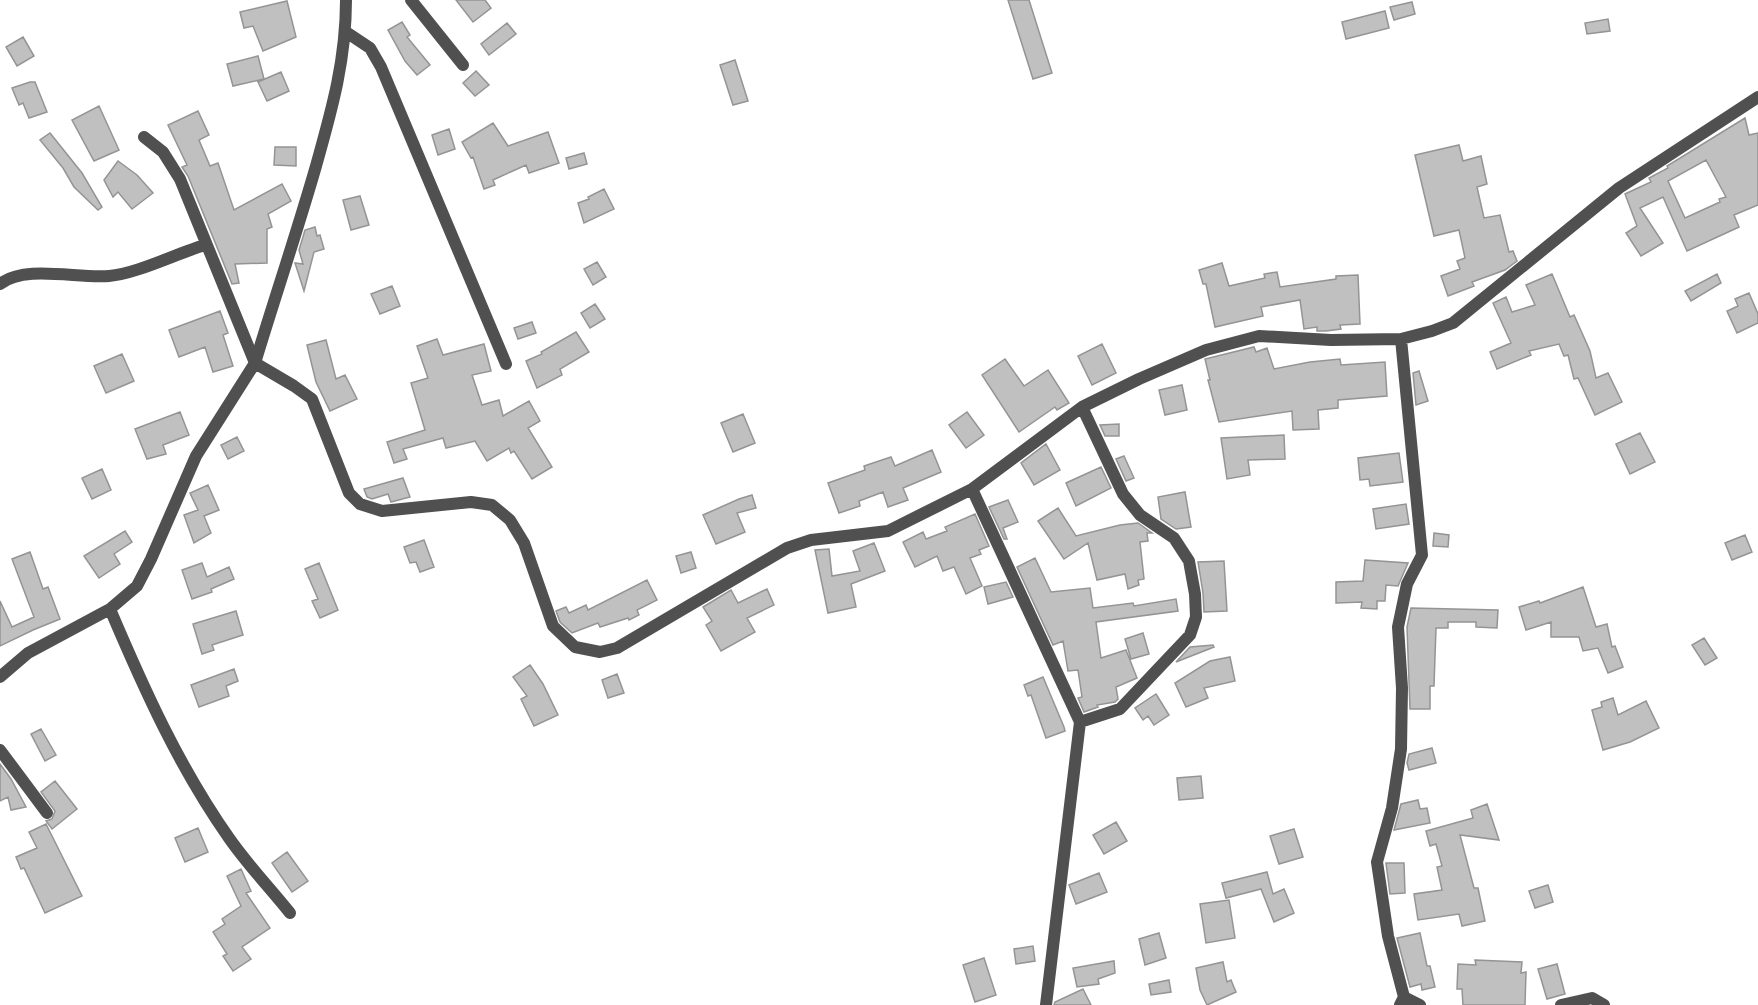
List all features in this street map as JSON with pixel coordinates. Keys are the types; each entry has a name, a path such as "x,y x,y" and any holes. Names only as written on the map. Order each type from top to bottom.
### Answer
{"street":[{"path":"0,677 28,653 110,609 137,586 196,456 255,363 304,207 337,90 346,32 346,0"},
{"path":"411,0 463,65"},
{"path":"346,32 370,48 381,67 506,364"},
{"path":"144,137 163,152 174,167 255,363 312,399 349,493 360,504 382,511 471,502 492,506 510,520 524,543 553,626 575,647 600,652 617,648 787,548 811,540 888,531 972,489 1082,407 1206,350 1259,336 1331,340 1401,339 1453,323 1619,188 1758,97"},
{"path":"0,284 6,279 24,274 110,276 206,245"},
{"path":"1401,339 1422,555 1407,584 1398,627 1402,688 1401,749 1392,808 1377,862 1388,936 1402,1001 1420,1005"},
{"path":"1080,722 1120,709 1190,635 1196,617 1196,594 1189,561 1174,538 1140,515 1123,494 1082,407"},
{"path":"972,489 1080,722 1046,1005"},
{"path":"110,609 149,700 181,762 230,839 290,913"},
{"path":"0,750 47,813"},
{"path":"1561,1005 1592,998 1605,1005"}],"building":[{"path":"456,0 485,0 491,8 473,22"},
{"path":"1008,0 1029,0 1052,73 1033,79"},
{"path":"287,1 296,37 263,51 253,26 244,28 240,12"},
{"path":"1412,2 1415,14 1394,20 1390,7"},
{"path":"1385,11 1389,28 1346,39 1342,22"},
{"path":"1608,19 1610,31 1587,34 1585,23"},
{"path":"402,22 410,35 407,37 430,65 417,75 405,61 388,30"},
{"path":"507,23 516,34 489,55 481,44"},
{"path":"23,37 34,56 17,66 6,47"},
{"path":"258,56 264,79 233,86 227,64"},
{"path":"735,60 748,101 733,105 720,65"},
{"path":"476,71 489,85 475,96 463,83"},
{"path":"281,72 289,91 267,101 258,82"},
{"path":"35,82 47,112 29,118 23,103 19,105 12,88"},
{"path":"99,106 119,150 94,161 72,120"},
{"path":"198,111 209,135 199,140 210,166 218,163 234,210 282,184 291,201 268,214 272,227 267,229 267,263 235,264 239,283 232,284 188,176 182,167 187,165 168,125"},
{"path":"1745,118 1749,135 1758,133 1758,205 1734,215 1739,227 1687,251 1663,197 1640,208 1663,243 1641,256 1626,233 1637,226 1625,194 1651,182 1649,178 1668,168 1667,166","holes":["1706,160 1726,197 1685,218 1668,181"]},
{"path":"493,123 508,146 548,132 559,163 529,173 526,165 493,180 495,185 484,189 473,157 471,158 462,142"},
{"path":"449,129 455,149 438,155 432,135"},
{"path":"50,133 82,173 102,207 98,210 74,187 63,168 40,140"},
{"path":"1459,145 1463,161 1481,156 1487,184 1477,187 1484,218 1500,215 1509,252 1513,251 1517,261 1505,270 1472,282 1474,286 1448,296 1441,276 1460,269 1457,261 1465,258 1459,230 1434,236 1415,155"},
{"path":"275,147 296,147 296,166 274,165"},
{"path":"584,153 587,164 569,169 566,158"},
{"path":"118,161 137,175 153,193 132,209 118,192 113,197 104,180"},
{"path":"604,189 614,209 584,223 578,203"},
{"path":"360,196 369,225 351,230 343,200"},
{"path":"315,227 324,249 314,252 304,291 295,263 303,264 299,250 305,230"},
{"path":"597,262 606,277 593,285 584,269"},
{"path":"1222,263 1229,286 1265,278 1264,274 1277,272 1280,287 1336,279 1336,276 1358,275 1360,324 1340,325 1341,329 1326,331 1317,331 1317,327 1304,329 1300,300 1261,307 1263,316 1215,327 1206,284 1203,284 1199,270"},
{"path":"1552,274 1570,317 1574,315 1590,351 1596,378 1608,373 1622,402 1595,415 1578,378 1574,379 1568,355 1564,356 1559,344 1529,351 1531,355 1497,369 1490,352 1511,343 1493,303 1506,297 1512,312 1535,305 1526,285"},
{"path":"1717,274 1721,283 1691,301 1685,291"},
{"path":"392,286 400,306 380,314 371,294"},
{"path":"1749,293 1758,314 1758,323 1737,333 1727,311 1738,306 1735,299"},
{"path":"595,304 605,319 590,328 581,313"},
{"path":"220,311 228,333 223,335 233,366 213,372 205,347 179,357 169,330"},
{"path":"532,322 536,333 518,339 514,328"},
{"path":"576,332 589,352 560,369 562,375 537,388 526,361 542,354 541,352"},
{"path":"437,339 443,355 484,344 491,371 472,375 482,405 499,400 503,416 529,401 540,421 528,428 552,467 532,479 514,451 511,453 509,448 487,461 475,441 446,448 443,438 403,449 407,459 394,463 387,442 425,430 411,383 428,378 417,346"},
{"path":"326,340 336,379 345,375 357,399 330,411 316,382 307,345"},
{"path":"1102,344 1116,373 1092,385 1078,356"},
{"path":"1254,347 1256,352 1267,348 1274,369 1340,359 1341,365 1385,362 1387,396 1338,400 1338,408 1318,410 1319,429 1293,430 1292,411 1219,422 1205,359"},
{"path":"122,354 134,381 106,393 94,366"},
{"path":"1005,359 1024,386 1048,370 1069,403 1057,410 1055,407 1019,432 982,375"},
{"path":"1419,371 1428,401 1416,405 1413,373"},
{"path":"1182,385 1187,410 1165,415 1159,390"},
{"path":"180,412 189,435 163,445 166,454 147,459 135,429"},
{"path":"967,412 984,435 966,448 949,425"},
{"path":"743,414 755,443 733,452 721,423"},
{"path":"1119,424 1119,436 1105,436 1100,425"},
{"path":"1640,433 1655,462 1630,474 1616,444"},
{"path":"1284,435 1285,459 1248,460 1250,475 1227,479 1221,438"},
{"path":"237,437 244,451 228,459 221,445"},
{"path":"1046,444 1060,470 1034,485 1021,463"},
{"path":"932,450 941,472 903,488 908,500 888,507 883,492 859,501 860,506 839,513 828,483 865,470 864,466 891,457 895,466"},
{"path":"1399,453 1403,482 1370,486 1369,479 1360,480 1358,458"},
{"path":"1124,456 1134,478 1126,481 1116,459"},
{"path":"1101,467 1111,488 1076,506 1066,483"},
{"path":"102,469 111,490 92,499 82,478"},
{"path":"403,478 410,497 391,502 388,494 372,499 367,497 364,489"},
{"path":"208,485 219,510 204,516 211,533 194,543 184,515 198,510 190,493"},
{"path":"1185,492 1191,527 1176,529 1161,519 1158,497"},
{"path":"752,495 756,508 737,513 745,532 716,544 703,515"},
{"path":"1008,500 1018,522 1003,528 1007,539 1004,539 989,507"},
{"path":"1406,504 1409,524 1376,529 1373,509"},
{"path":"1058,508 1076,536 1138,523 1152,533 1147,533 1148,541 1140,542 1144,579 1138,580 1139,585 1128,589 1125,574 1097,580 1088,543 1064,559 1038,521"},
{"path":"975,514 989,546 979,550 981,554 970,558 982,586 966,594 954,567 943,571 937,556 915,567 903,542 923,532 926,539 947,531 945,527"},
{"path":"125,531 132,542 114,554 120,564 99,578 84,556"},
{"path":"1434,533 1449,535 1448,547 1433,546"},
{"path":"1745,535 1752,552 1732,560 1725,543"},
{"path":"424,540 434,567 420,572 416,562 410,563 404,547"},
{"path":"874,543 885,571 851,584 856,607 828,613 815,550 829,549 832,576 860,571 853,551"},
{"path":"30,552 43,589 48,587 60,619 0,646 0,601 12,627 34,617 12,559"},
{"path":"691,552 696,568 681,573 676,556"},
{"path":"1035,558 1051,592 1090,588 1093,608 1133,603 1134,606 1176,599 1178,611 1096,622 1101,658 1126,650 1137,678 1116,687 1118,699 1115,702 1097,705 1098,707 1084,712 1078,698 1082,697 1078,670 1068,671 1063,641 1053,645 1017,567"},
{"path":"1365,560 1408,563 1398,586 1386,585 1385,601 1377,601 1377,609 1361,608 1362,602 1336,603 1336,582 1363,581"},
{"path":"1224,561 1227,611 1204,612 1198,562"},
{"path":"202,563 207,577 229,567 234,579 211,589 212,592 192,599 182,570"},
{"path":"319,563 338,610 320,618 312,601 318,599 305,569"},
{"path":"647,580 657,600 637,610 639,615 629,620 628,618 600,627 598,623 572,633 560,622 556,611 566,607 569,613 586,605 588,610"},
{"path":"1006,582 1013,597 988,604 984,587"},
{"path":"1583,587 1596,627 1607,624 1612,647 1615,646 1623,667 1608,673 1598,648 1583,651 1579,637 1551,637 1551,622 1526,630 1519,607 1539,601 1540,603"},
{"path":"767,589 774,605 747,618 755,632 721,651 706,625 712,621 703,607 731,590 738,603"},
{"path":"1411,608 1498,610 1497,628 1476,627 1476,622 1448,622 1448,628 1436,628 1434,686 1430,686 1430,709 1410,709 1407,627"},
{"path":"236,611 243,635 212,645 214,650 202,654 193,624"},
{"path":"1143,633 1149,654 1131,659 1125,639"},
{"path":"1704,638 1717,658 1705,665 1692,645"},
{"path":"1213,645 1214,647 1176,662 1190,647"},
{"path":"1230,657 1235,681 1204,688 1208,698 1186,707 1175,683 1210,661"},
{"path":"530,665 543,684 558,715 534,726 521,699 527,696 513,677"},
{"path":"234,669 238,681 226,686 229,696 199,707 191,685"},
{"path":"617,674 624,693 608,698 602,680"},
{"path":"1043,677 1065,731 1046,738 1031,695 1028,696 1024,685"},
{"path":"1156,694 1169,715 1154,725 1148,716 1143,720 1135,708"},
{"path":"1613,698 1618,715 1646,701 1659,728 1630,742 1603,750 1592,710 1602,707 1601,702"},
{"path":"41,729 56,755 45,761 31,734"},
{"path":"1432,748 1436,763 1409,770 1407,763 1409,754"},
{"path":"0,764 26,807 11,810 8,797 0,801"},
{"path":"1201,776 1203,798 1179,800 1177,778"},
{"path":"55,781 77,809 52,829 46,821 52,819 55,811 41,792"},
{"path":"1418,800 1420,809 1427,808 1430,823 1394,830 1401,804"},
{"path":"1487,804 1499,840 1460,835 1474,888 1478,888 1485,921 1462,926 1459,914 1418,920 1414,894 1442,890 1437,867 1442,866 1436,844 1430,846 1426,831 1473,818 1471,810"},
{"path":"1116,822 1127,841 1104,854 1093,835"},
{"path":"46,824 82,896 45,913 24,868 21,869 16,857 37,848 29,832"},
{"path":"198,828 208,852 185,862 175,838"},
{"path":"1294,829 1303,857 1279,864 1270,836"},
{"path":"287,852 308,881 292,892 272,863"},
{"path":"1386,863 1404,863 1405,893 1390,894"},
{"path":"241,869 251,891 246,893 270,928 242,947 251,959 233,971 223,956 227,954 213,932 225,924 222,919 241,906 227,876"},
{"path":"1267,872 1273,894 1284,889 1294,913 1274,922 1261,889 1226,898 1222,883"},
{"path":"1099,873 1107,892 1076,904 1069,885"},
{"path":"1548,885 1553,902 1535,908 1529,891"},
{"path":"1229,900 1235,938 1206,943 1200,904"},
{"path":"1159,933 1166,958 1145,965 1139,939"},
{"path":"1420,933 1427,966 1430,966 1435,987 1422,990 1421,984 1410,987 1397,938"},
{"path":"1033,946 1035,961 1016,964 1014,949"},
{"path":"984,958 996,995 975,1002 963,965"},
{"path":"1475,960 1522,962 1521,973 1526,972 1525,1005 1463,1005 1462,989 1457,989 1458,964 1476,965"},
{"path":"1114,961 1115,973 1098,979 1099,984 1077,987 1073,968"},
{"path":"1223,962 1227,982 1231,980 1236,992 1207,1005 1200,990 1196,968"},
{"path":"1557,964 1565,994 1547,999 1538,969"},
{"path":"1169,980 1171,992 1151,995 1149,984"},
{"path":"1083,989 1091,1005 1054,1005 1055,1002"}]}
